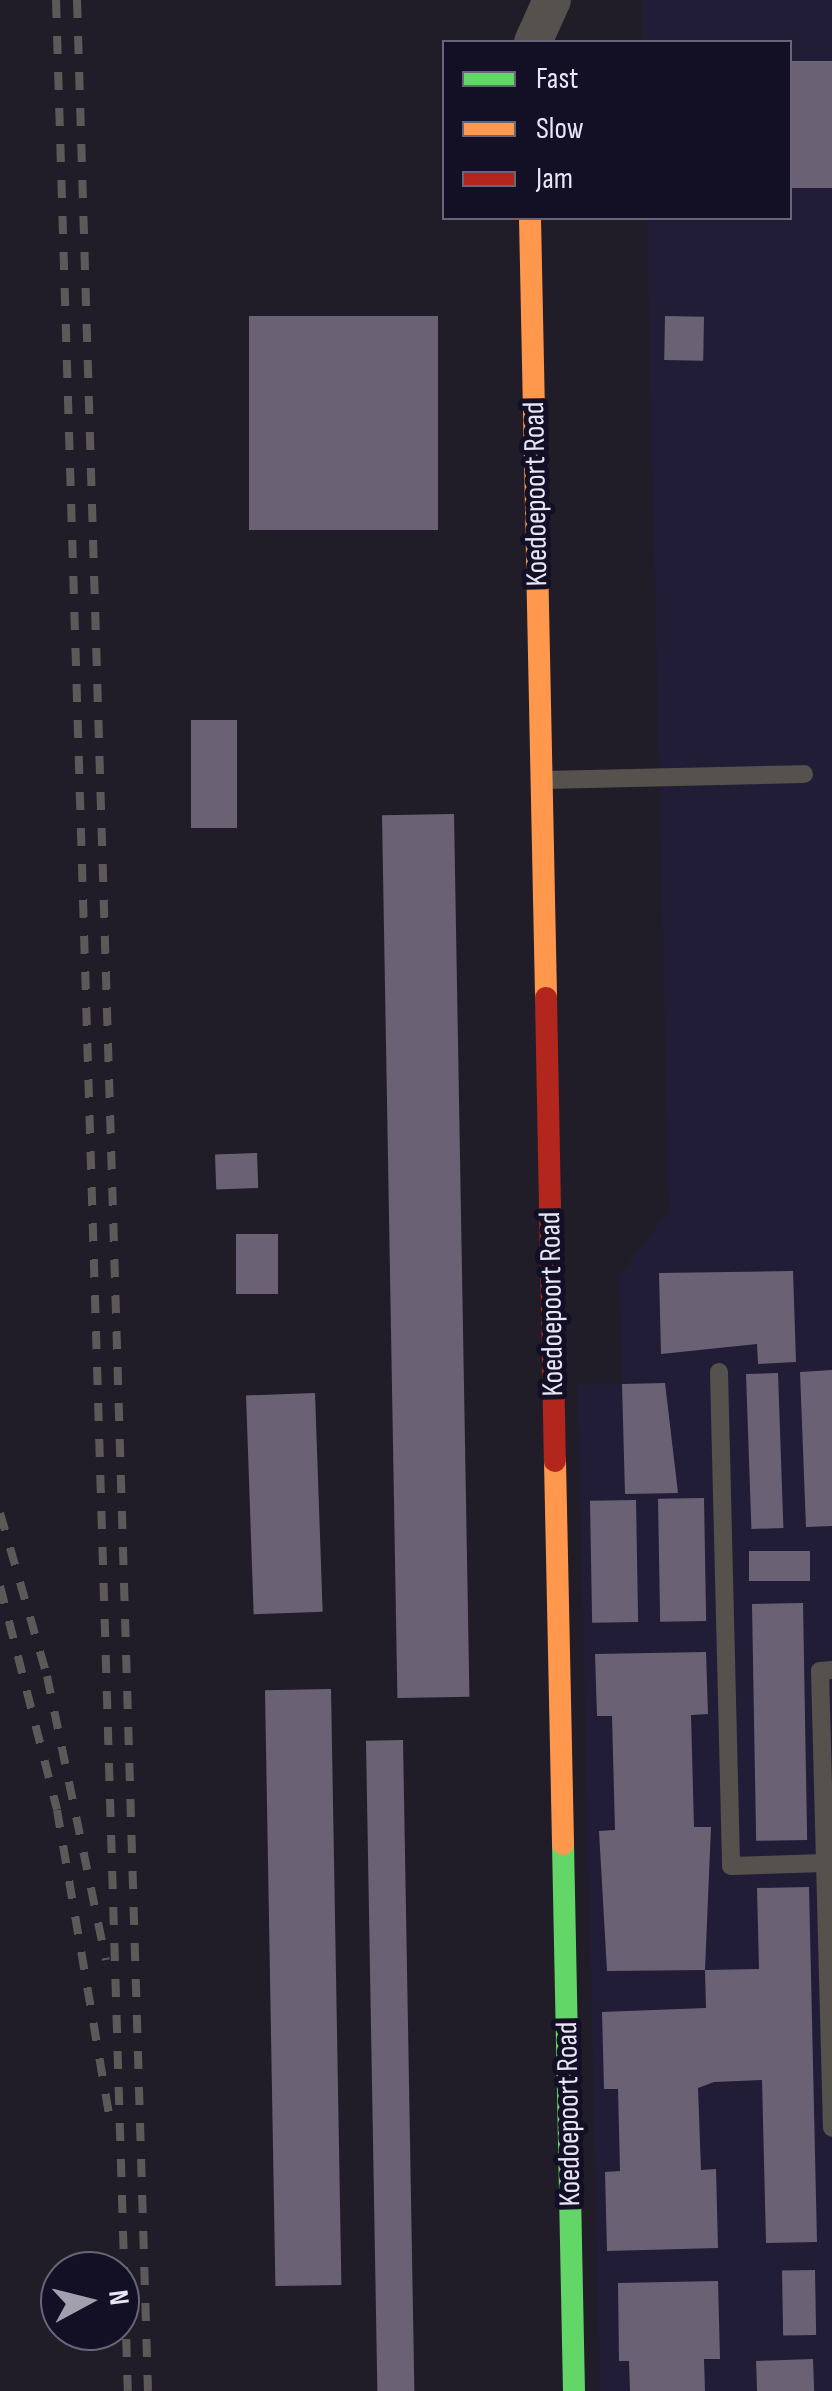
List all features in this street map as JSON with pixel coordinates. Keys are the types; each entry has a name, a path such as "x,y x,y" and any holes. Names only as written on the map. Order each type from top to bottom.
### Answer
{"street":[{"path":"534,40 552,0"},
{"name":"Koedoepoort Road","path":"530,220 574,2391"}],"lane":[{"path":"542,780 804,774"},
{"path":"719,1372 731,1866 825,1863"},
{"path":"832,1670 820,1670 832,2128"}],"shaded area":[{"path":"643,0 832,0 832,2391 600,2391 578,1385 622,1384 620,1275 669,1210 647,220 792,220 792,40 643,40"}],"building":[{"path":"792,61 832,61 832,188 792,188"},
{"path":"249,316 438,316 438,530 249,530"},
{"path":"665,316 704,317 703,361 664,360"},
{"path":"191,720 237,720 237,828 191,828"},
{"path":"454,814 469,1697 397,1698 382,815"},
{"path":"257,1153 258,1188 216,1189 215,1154"},
{"path":"236,1234 278,1234 278,1294 236,1294"},
{"path":"793,1271 796,1362 758,1364 757,1344 661,1354 659,1273"},
{"path":"832,1370 832,1526 806,1527 800,1372"},
{"path":"778,1373 783,1528 751,1529 746,1374"},
{"path":"665,1383 678,1493 625,1494 622,1384"},
{"path":"315,1393 323,1612 254,1614 246,1395"},
{"path":"704,1498 706,1621 660,1622 658,1499"},
{"path":"636,1500 638,1622 592,1623 590,1501"},
{"path":"749,1551 810,1551 810,1581 749,1581"},
{"path":"803,1603 807,1840 756,1841 752,1604"},
{"path":"706,1652 708,1714 691,1715 694,1827 711,1827 705,1970 607,1971 599,1831 615,1830 612,1716 597,1716 595,1654"},
{"path":"331,1689 341,2285 275,2286 265,1690"},
{"path":"403,1740 414,2391 377,2391 366,1741"},
{"path":"809,1887 817,2242 766,2243 762,2080 714,2082 698,2088 701,2170 716,2169 718,2248 607,2251 605,2172 620,2171 618,2089 604,2089 602,2012 706,2008 705,1970 759,1969 757,1888"},
{"path":"815,2270 816,2335 783,2336 782,2271"},
{"path":"718,2281 720,2359 704,2359 705,2391 630,2391 629,2361 619,2361 618,2283"},
{"path":"813,2359 814,2391 757,2391 756,2361"}],"railway":[{"path":"56,0 128,2391"},
{"path":"77,0 148,2391"},
{"path":"0,1513 47,1676 106,1960"},
{"path":"0,1586 57,1810 109,2115"}],"traffic: fast":[{"path":"563,1844 574,2391"}],"traffic: slow":[{"path":"530,220 546,998"},
{"path":"555,1461 563,1844"}],"traffic: jam":[{"path":"546,998 555,1461"}]}
